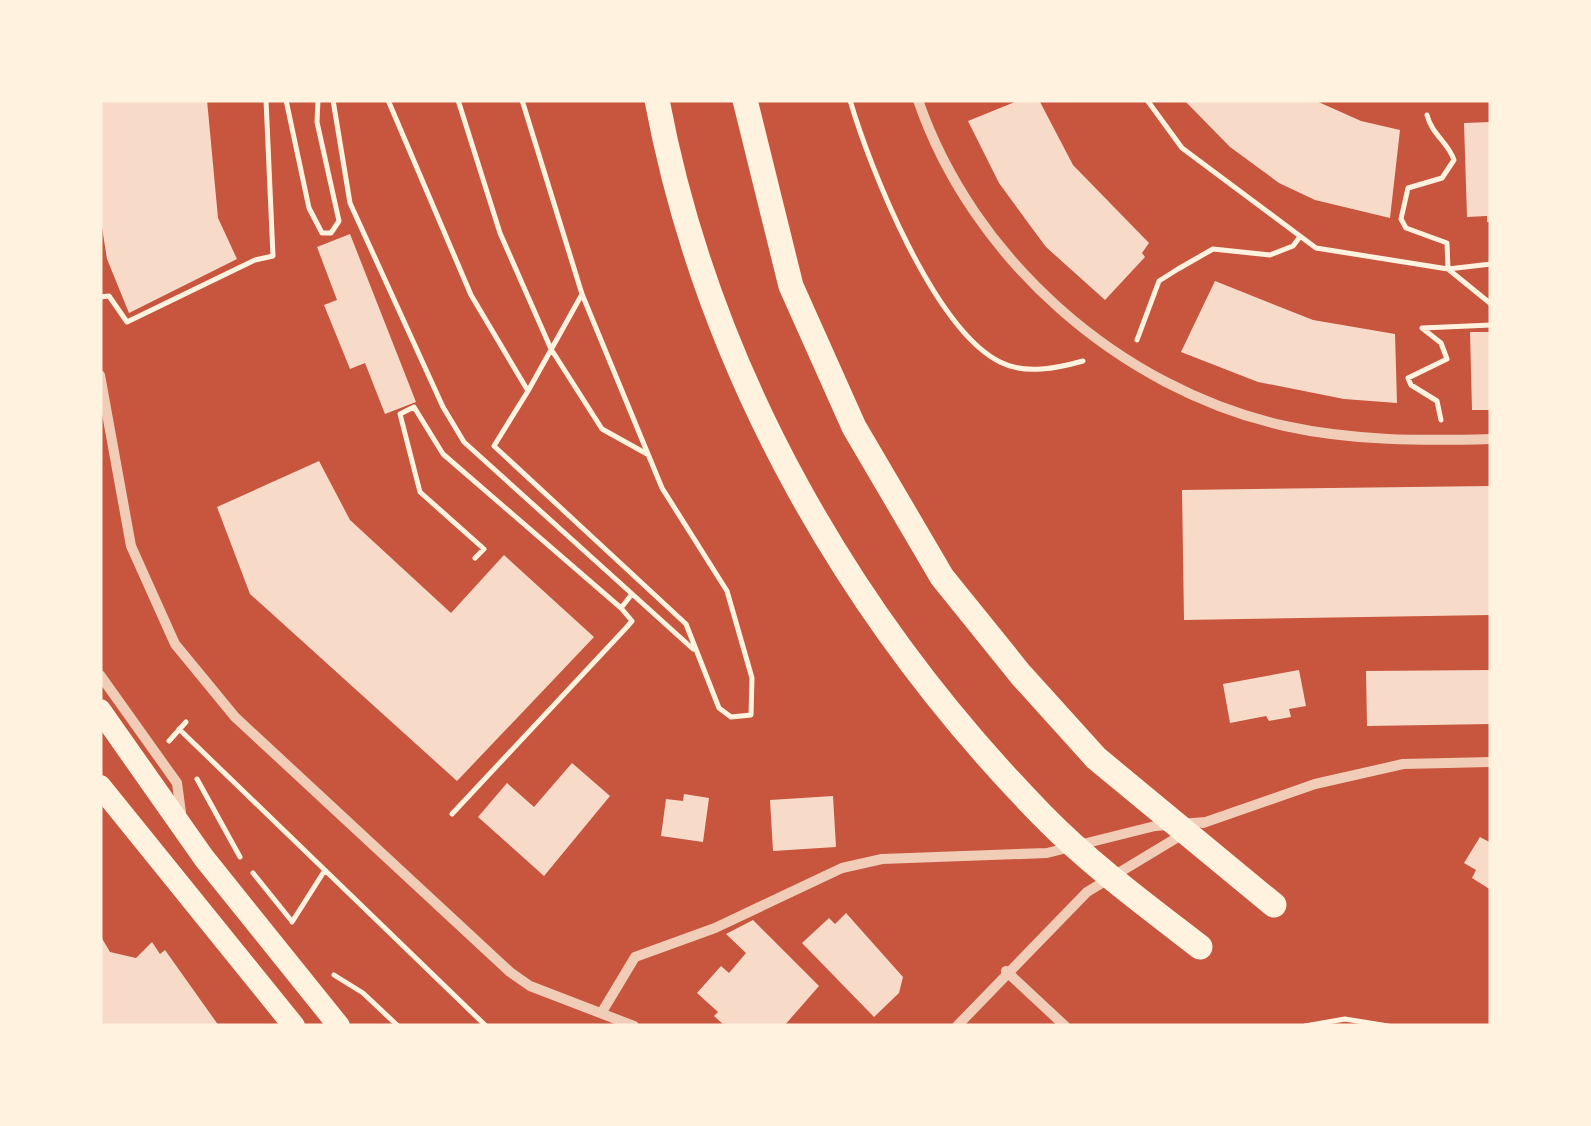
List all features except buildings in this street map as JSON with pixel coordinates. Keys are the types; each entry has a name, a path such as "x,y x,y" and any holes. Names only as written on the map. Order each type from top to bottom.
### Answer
{"highway":[{"path":"658,100 717,318 768,434 815,520 928,685 1045,818 1200,947"},
{"path":"745,100 791,286 854,427 942,576 1021,675 1096,758 1274,905"}],"main road":[{"path":"100,710 182,829 339,1026"},
{"path":"100,786 294,1026"}],"street":[{"path":"918,100 942,162 1010,260 1081,327 1150,374 1214,405 1286,426 1368,439 1491,439"},
{"path":"100,375 118,494 147,588 175,644 235,717 510,972 530,986 634,1026"},
{"path":"100,675 177,783 182,829"},
{"path":"958,1026 1006,971 1087,892 1206,822 1316,784 1403,764 1491,762"},
{"path":"602,1012 635,956 715,928 842,868 882,859 1047,854 1154,826 1206,822"},
{"path":"1006,971 1065,1026"}],"path":[{"path":"100,297 109,296 127,322 255,260 273,256 266,100"},
{"path":"286,100 309,208 322,233 331,233 339,221 318,122 318,100"},
{"path":"333,100 350,203 443,407 482,459 695,651"},
{"path":"388,100 472,294 528,391"},
{"path":"458,100 500,233 551,349 602,430 650,456"},
{"path":"522,100 582,294 662,488 728,591 752,678 750,715 730,717 719,708 686,624 494,446 582,294"},
{"path":"850,100 859,132 916,262 961,328 1001,363 1051,370 1083,361"},
{"path":"1147,100 1182,148 1316,248 1448,269 1491,264"},
{"path":"1426,116 1431,132 1452,154 1452,168 1442,178 1408,188 1400,212 1406,228 1448,243 1448,269"},
{"path":"1137,340 1159,282 1178,268 1213,249 1270,255 1293,246 1298,238"},
{"path":"1448,269 1491,304"},
{"path":"1441,420 1437,402 1410,384 1408,378 1448,359 1441,344 1422,328 1491,324"},
{"path":"452,814 632,621 443,454 414,408 400,414 420,492 484,549 475,558"},
{"path":"621,608 632,594"},
{"path":"167,743 186,722"},
{"path":"179,730 486,1026"},
{"path":"195,774 237,853 303,935"},
{"path":"292,922 325,870"},
{"path":"325,963 398,1026"},
{"path":"1305,1026 1345,1019 1388,1026"}]}
